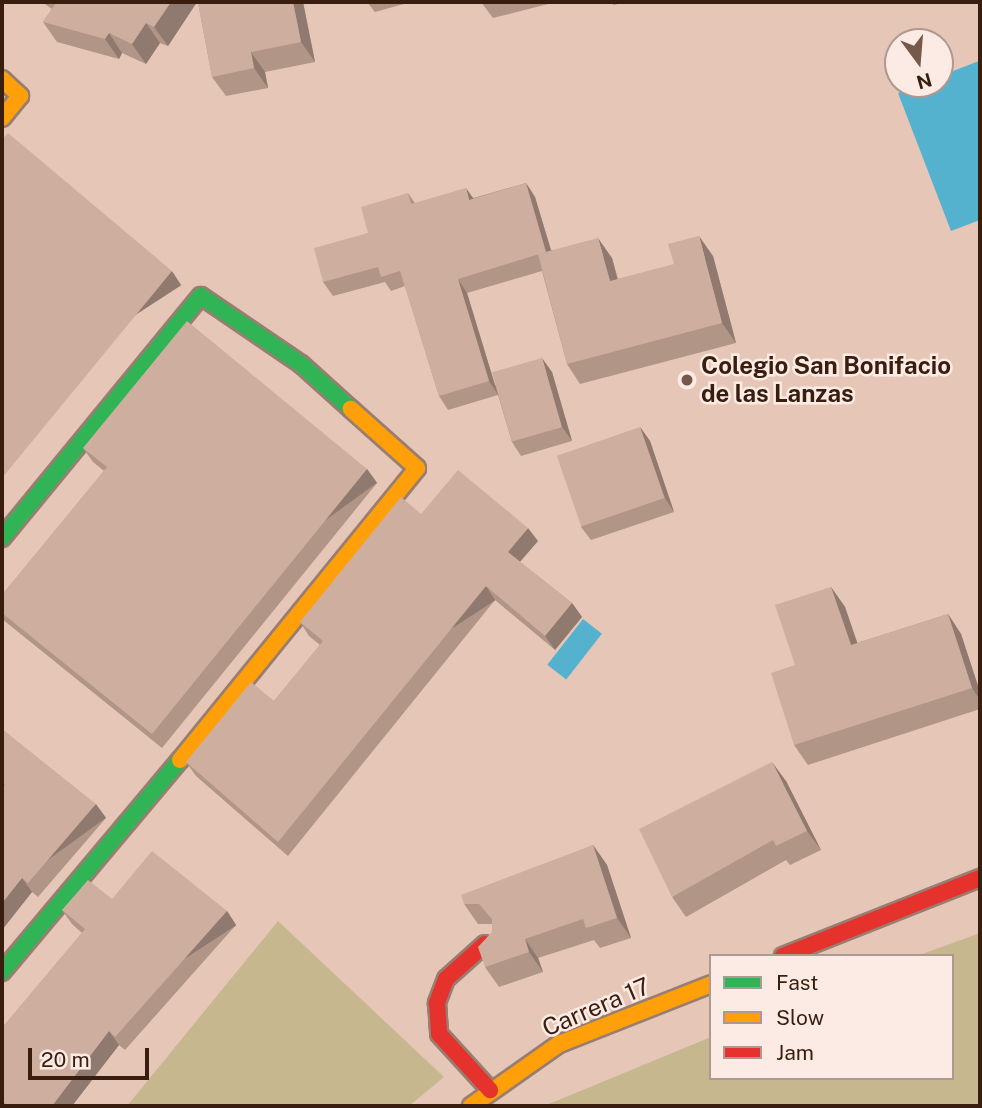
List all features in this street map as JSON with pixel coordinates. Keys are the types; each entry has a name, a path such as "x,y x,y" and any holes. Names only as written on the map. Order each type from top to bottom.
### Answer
{"street":[{"path":"2,79 20,96 2,118"},
{"path":"2,538 201,296 301,364 417,468 123,831 2,972"},
{"path":"788,954 980,878"},
{"path":"485,944 446,979 437,1003 439,1034 490,1090"},
{"name":"Carrera 17","path":"471,1106 490,1090 559,1044 709,985"}],"shaded area":[{"path":"278,921 444,1077 409,1106 127,1106"},
{"path":"980,933 980,1106 544,1106 709,1038 709,1080 954,1080 954,954 922,954"}],"water":[{"path":"979,61 980,220 951,231 900,98 954,98 954,71"},
{"path":"583,619 602,634 566,679 547,665"}],"building":[{"path":"54,2 171,2 154,27 146,23 132,44 109,33 105,39 43,22 56,3"},
{"path":"198,2 293,2 301,42 251,52 254,68 212,77"},
{"path":"8,133 172,271 2,478 2,140"},
{"path":"526,183 546,252 458,279 489,381 439,396 400,271 381,277 378,267 323,282 314,248 368,233 361,207 408,193 411,204 466,188 469,200"},
{"path":"699,236 722,323 567,364 538,254 598,238 610,281 674,264 668,244"},
{"path":"187,321 367,469 152,734 2,613 2,595 107,467 83,448"},
{"path":"542,358 562,427 512,442 492,372"},
{"path":"640,427 664,498 581,527 557,456"},
{"path":"458,470 528,528 508,552 572,603 545,636 486,586 278,842 186,762 251,682 274,701 323,641 300,622 401,497 421,514"},
{"path":"831,587 851,645 948,614 972,688 794,745 771,673 795,665 775,605"},
{"path":"2,729 96,804 28,883 22,878 2,903 2,789 5,785 2,782"},
{"path":"772,762 807,831 776,846 773,840 672,897 639,829"},
{"path":"593,845 617,918 586,928 583,919 525,939 529,952 485,967 478,947 492,932 492,919 479,904 464,904 461,895"},
{"path":"152,851 227,911 115,1037 109,1031 52,1106 8,1106 2,1101 2,1028 85,929 62,910 88,880 112,899"}],"traffic: fast":[{"path":"2,538 201,296 301,364 351,409"},
{"path":"2,972 180,760"}],"traffic: slow":[{"path":"2,79 20,96 2,118"},
{"path":"180,760 417,468 351,409"},
{"path":"471,1106 559,1044 709,985"}],"traffic: jam":[{"path":"788,954 980,878"},
{"path":"485,944 446,979 437,1003 439,1034 490,1090"}],"place":[{"name":"Colegio San Bonifacio de las Lanzas","path":"687,380"}]}
